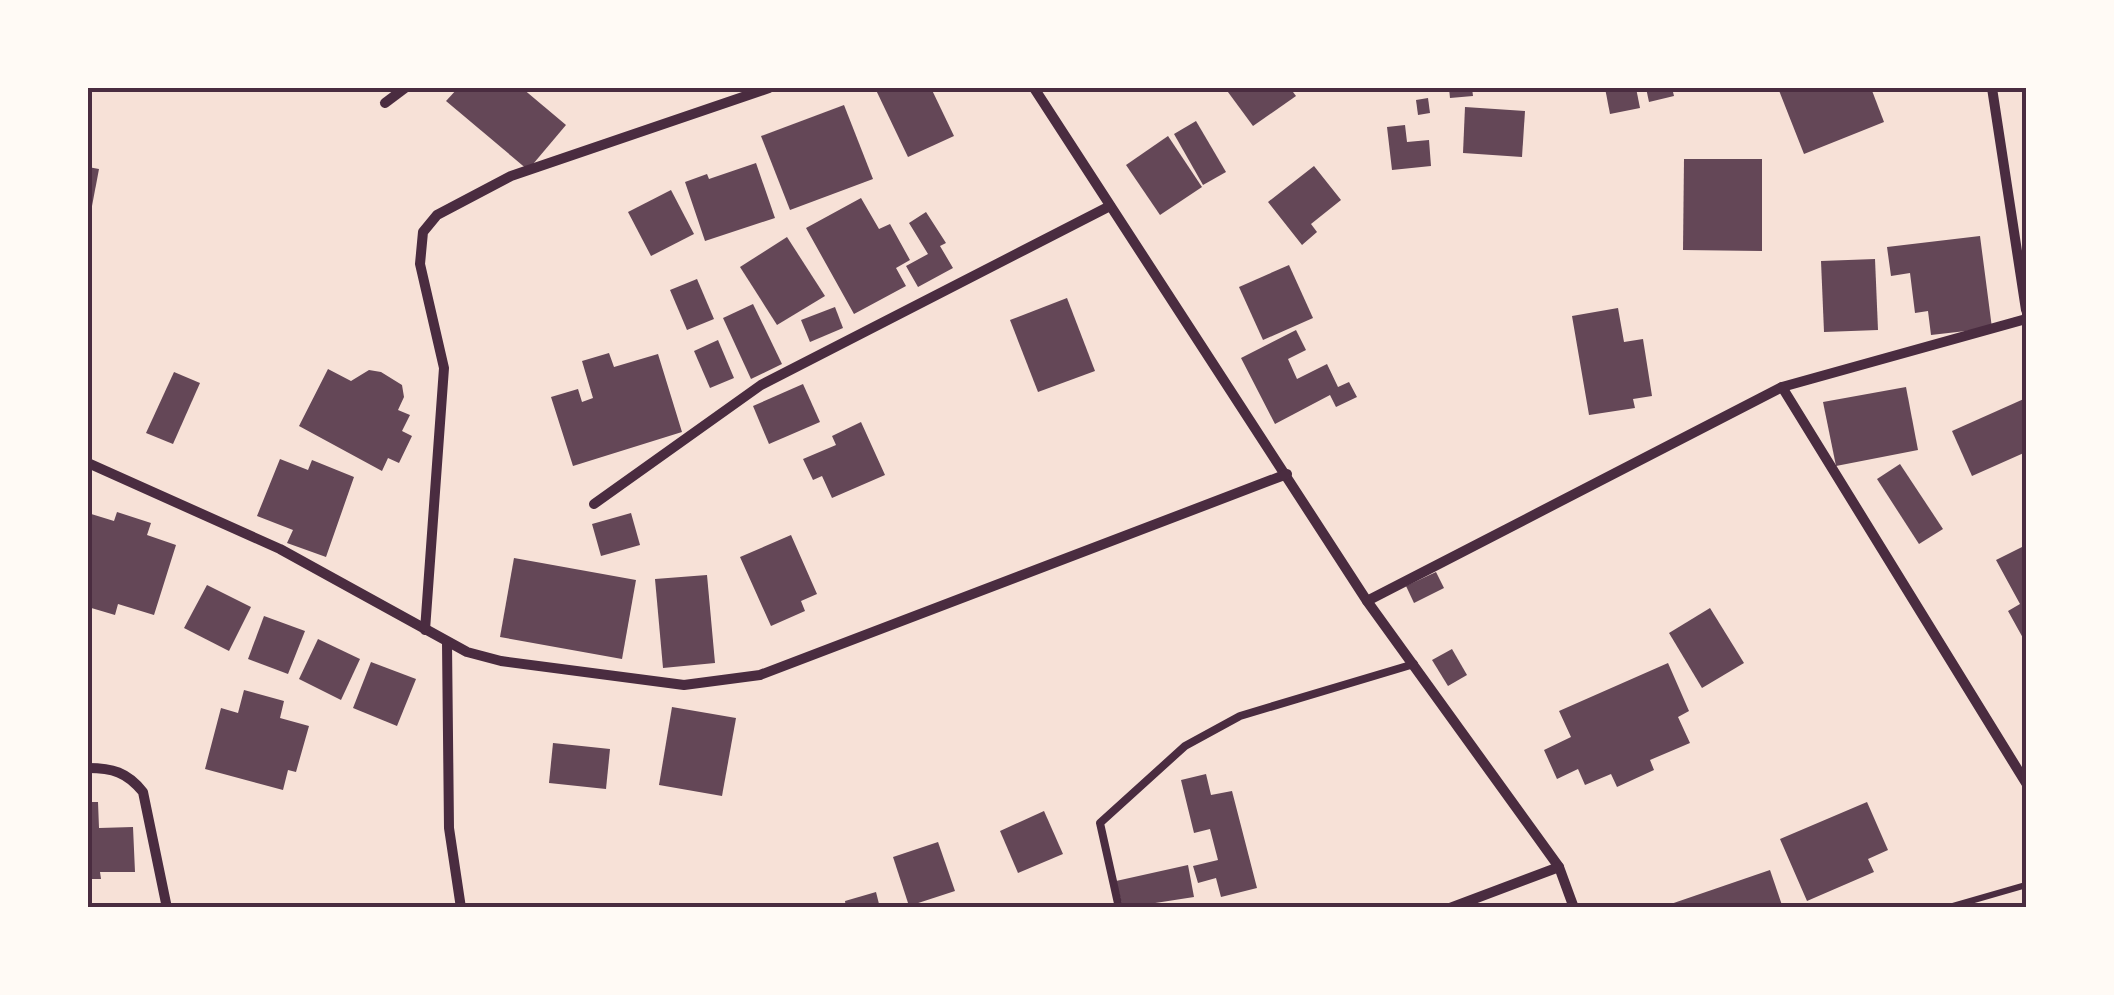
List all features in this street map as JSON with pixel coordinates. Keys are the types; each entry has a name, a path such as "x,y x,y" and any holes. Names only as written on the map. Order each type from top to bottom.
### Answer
{"street":[{"path":"385,103 405,88"},
{"path":"425,630 444,368 420,264 423,232 437,216 511,176 769,88"},
{"path":"1034,88 1367,600 1559,867 1574,908"},
{"path":"1992,88 2026,310"},
{"path":"594,504 760,386 1110,206"},
{"path":"1367,600 1782,387 2026,319"},
{"path":"1782,387 2026,783"},
{"path":"88,463 280,549 447,643 501,661 684,685 760,675 1287,474"},
{"path":"447,643 450,828 461,908"},
{"path":"88,768 112,768 133,780 142,792 168,908"},
{"path":"1450,908 1559,867"}],"lane":[{"path":"1119,908 1100,823 1185,746 1240,716 1414,664"}],"path":[{"path":"1946,908 2026,884"}],"building":[{"path":"458,88 522,88 566,125 528,170 446,101"},
{"path":"875,88 931,88 954,136 908,157"},
{"path":"1225,88 1290,88 1296,96 1253,126"},
{"path":"1449,88 1472,88 1473,96 1450,98"},
{"path":"1605,88 1636,88 1640,108 1610,114"},
{"path":"1646,88 1672,88 1674,96 1649,102"},
{"path":"1778,88 1871,88 1884,122 1804,154"},
{"path":"1428,98 1430,113 1418,115 1416,100"},
{"path":"844,105 873,179 790,210 761,136"},
{"path":"1465,107 1525,111 1522,157 1463,153"},
{"path":"1196,121 1226,172 1203,185 1174,134"},
{"path":"1405,125 1407,142 1429,140 1431,166 1392,170 1387,127"},
{"path":"1168,136 1202,187 1160,215 1126,165"},
{"path":"1684,159 1762,159 1762,251 1683,250"},
{"path":"756,163 775,218 705,241 685,182 707,174 709,179"},
{"path":"1314,166 1341,200 1311,224 1317,232 1302,245 1268,202"},
{"path":"88,167 99,169 92,206 88,205"},
{"path":"671,190 694,234 651,256 628,212"},
{"path":"861,198 879,229 890,224 910,260 896,268 906,286 854,314 806,228"},
{"path":"926,212 946,243 940,246 953,268 918,287 906,266 928,254 909,223"},
{"path":"1980,236 1992,328 1931,335 1928,311 1915,313 1910,273 1891,276 1887,247"},
{"path":"787,237 825,296 777,325 740,267"},
{"path":"1875,259 1878,330 1824,332 1821,261"},
{"path":"1289,265 1313,318 1263,340 1239,287"},
{"path":"697,279 714,319 687,330 670,290"},
{"path":"1067,298 1095,371 1038,392 1010,320"},
{"path":"753,304 782,364 751,379 723,318"},
{"path":"835,307 843,328 810,342 801,320"},
{"path":"1618,308 1624,342 1643,339 1652,396 1633,399 1635,408 1589,415 1572,316"},
{"path":"1296,330 1306,350 1288,359 1297,379 1327,364 1338,387 1349,382 1357,397 1336,407 1330,395 1275,424 1241,358"},
{"path":"718,340 734,378 710,388 694,351"},
{"path":"609,353 614,367 658,354 682,432 573,466 551,397 578,389 582,402 593,398 582,361"},
{"path":"328,369 351,381 369,370 381,372 402,385 404,397 398,410 410,415 402,431 412,436 399,463 388,458 382,471 299,426"},
{"path":"174,372 200,383 173,444 146,433"},
{"path":"803,384 820,422 769,444 753,406"},
{"path":"1906,387 1918,450 1836,466 1823,402"},
{"path":"2026,398 2026,452 1972,476 1952,431"},
{"path":"861,422 885,475 832,498 822,476 813,480 803,459 836,445 832,436"},
{"path":"280,459 308,470 312,460 354,477 326,557 287,543 293,530 257,516"},
{"path":"1900,464 1943,529 1919,544 1877,479"},
{"path":"117,512 151,523 147,535 176,545 154,615 118,604 115,615 88,607 88,513 114,521"},
{"path":"631,513 640,545 601,556 592,524"},
{"path":"791,535 817,594 801,601 805,611 771,626 740,557"},
{"path":"2026,545 2023,638 2008,611 2020,604 1996,560"},
{"path":"514,558 636,580 622,659 500,637"},
{"path":"1436,572 1444,588 1414,603 1406,586"},
{"path":"707,575 715,663 663,668 655,579"},
{"path":"207,585 251,607 229,651 184,628"},
{"path":"1710,608 1744,663 1702,688 1669,633"},
{"path":"264,616 305,631 288,674 248,659"},
{"path":"318,639 360,659 341,700 299,679"},
{"path":"1452,649 1467,675 1448,686 1432,660"},
{"path":"371,662 416,679 397,726 353,708"},
{"path":"1668,663 1689,711 1678,717 1690,743 1650,760 1654,770 1617,787 1611,774 1585,785 1578,769 1557,779 1544,750 1571,737 1559,711"},
{"path":"244,690 284,701 280,718 309,726 296,772 288,770 283,790 205,769 221,708 238,713"},
{"path":"672,707 736,718 722,796 659,785"},
{"path":"553,743 610,749 606,789 549,783"},
{"path":"1206,774 1211,795 1232,791 1257,888 1221,897 1216,878 1198,883 1193,866 1218,860 1210,829 1194,833 1181,780"},
{"path":"88,802 98,802 99,828 133,827 135,872 100,872 101,879 88,879"},
{"path":"1867,802 1888,850 1868,859 1874,872 1807,901 1780,839"},
{"path":"1044,811 1063,854 1018,873 1000,831"},
{"path":"938,842 955,891 909,906 893,857"},
{"path":"1188,865 1194,897 1123,908 1116,881"},
{"path":"1770,870 1783,908 1662,908 1662,907"},
{"path":"876,892 880,908 846,908 845,901"}]}
